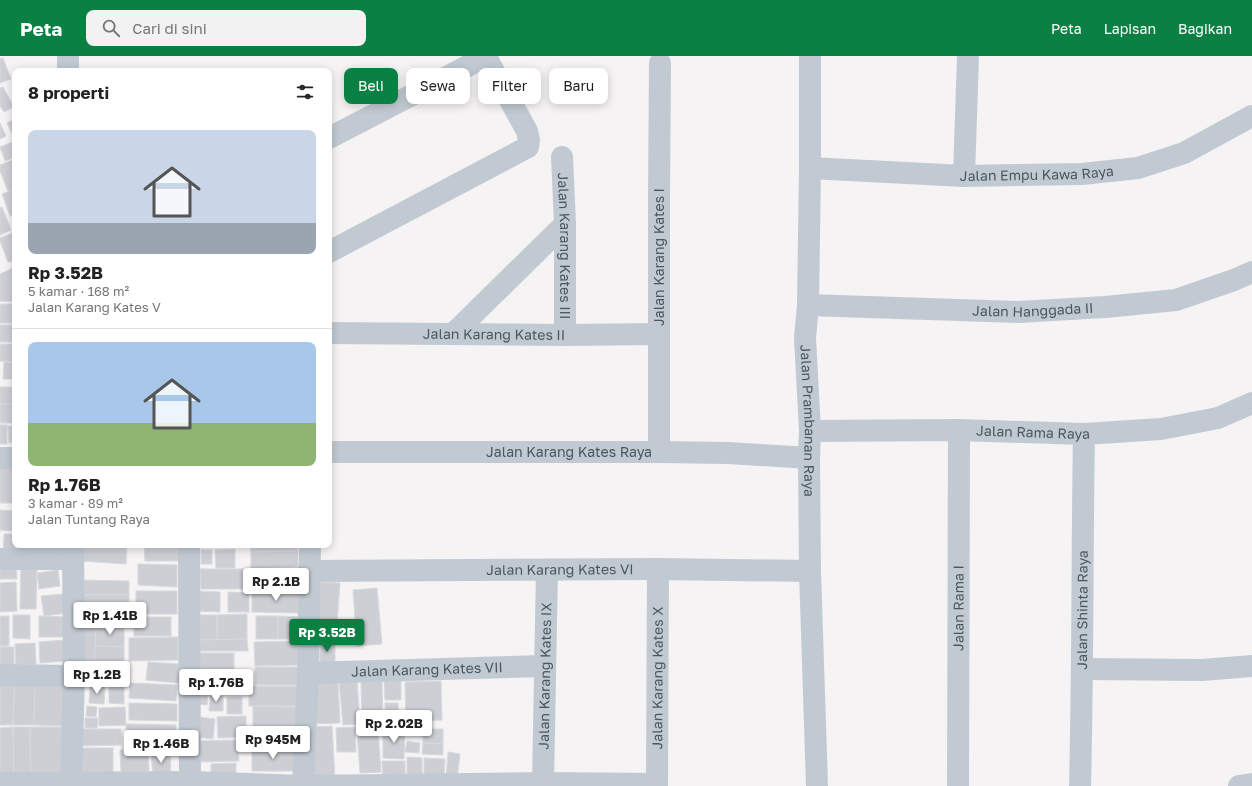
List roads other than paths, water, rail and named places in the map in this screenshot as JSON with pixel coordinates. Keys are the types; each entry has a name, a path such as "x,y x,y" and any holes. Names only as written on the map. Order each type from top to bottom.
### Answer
{"street":[{"path":"68,56 68,68"},
{"path":"332,136 486,56 526,131 529,140 528,147 332,250"},
{"name":"Jalan Prambanan Raya","path":"810,56 810,168 808,305 806,338 810,431 810,571 817,786"},
{"path":"964,176 968,56"},
{"name":"Jalan Karang Kates I","path":"659,452 660,63"},
{"name":"Jalan Empu Kawa Raya","path":"810,168 964,176 1082,174 1138,168 1184,153 1252,116"},
{"name":"Jalan Karang Kates III","path":"562,156 565,224 565,335"},
{"path":"454,333 565,224"},
{"name":"Jalan Hanggada II","path":"808,305 1019,312 1105,307 1176,300 1234,280 1252,272"},
{"name":"Jalan Karang Kates II","path":"332,333 565,335 659,334"},
{"name":"Jalan Rama Raya","path":"810,431 960,430 1084,434 1161,429 1218,418 1252,403"},
{"name":"Jalan Rama I","path":"958,786 960,430"},
{"name":"Jalan Shinta Raya","path":"1080,786 1083,669 1082,556 1084,434"},
{"name":"Jalan Karang Kates Raya","path":"332,452 659,452 809,458"},
{"path":"0,458 12,458"},
{"path":"189,548 190,784"},
{"path":"303,786 308,673 310,548"},
{"path":"0,559 73,552 74,676 71,782"},
{"name":"Jalan Karang Kates VI","path":"309,571 658,569 810,571"},
{"name":"Jalan Karang Kates X","path":"657,785 658,569"},
{"name":"Jalan Karang Kates IX","path":"543,783 547,570"},
{"name":"Jalan Karang Kates VII","path":"308,673 545,666"},
{"path":"1083,669 1202,670 1252,666"},
{"path":"0,675 74,676"},
{"path":"0,783 71,782 303,786 543,783 657,785"},
{"path":"1239,786 1252,784"}]}
